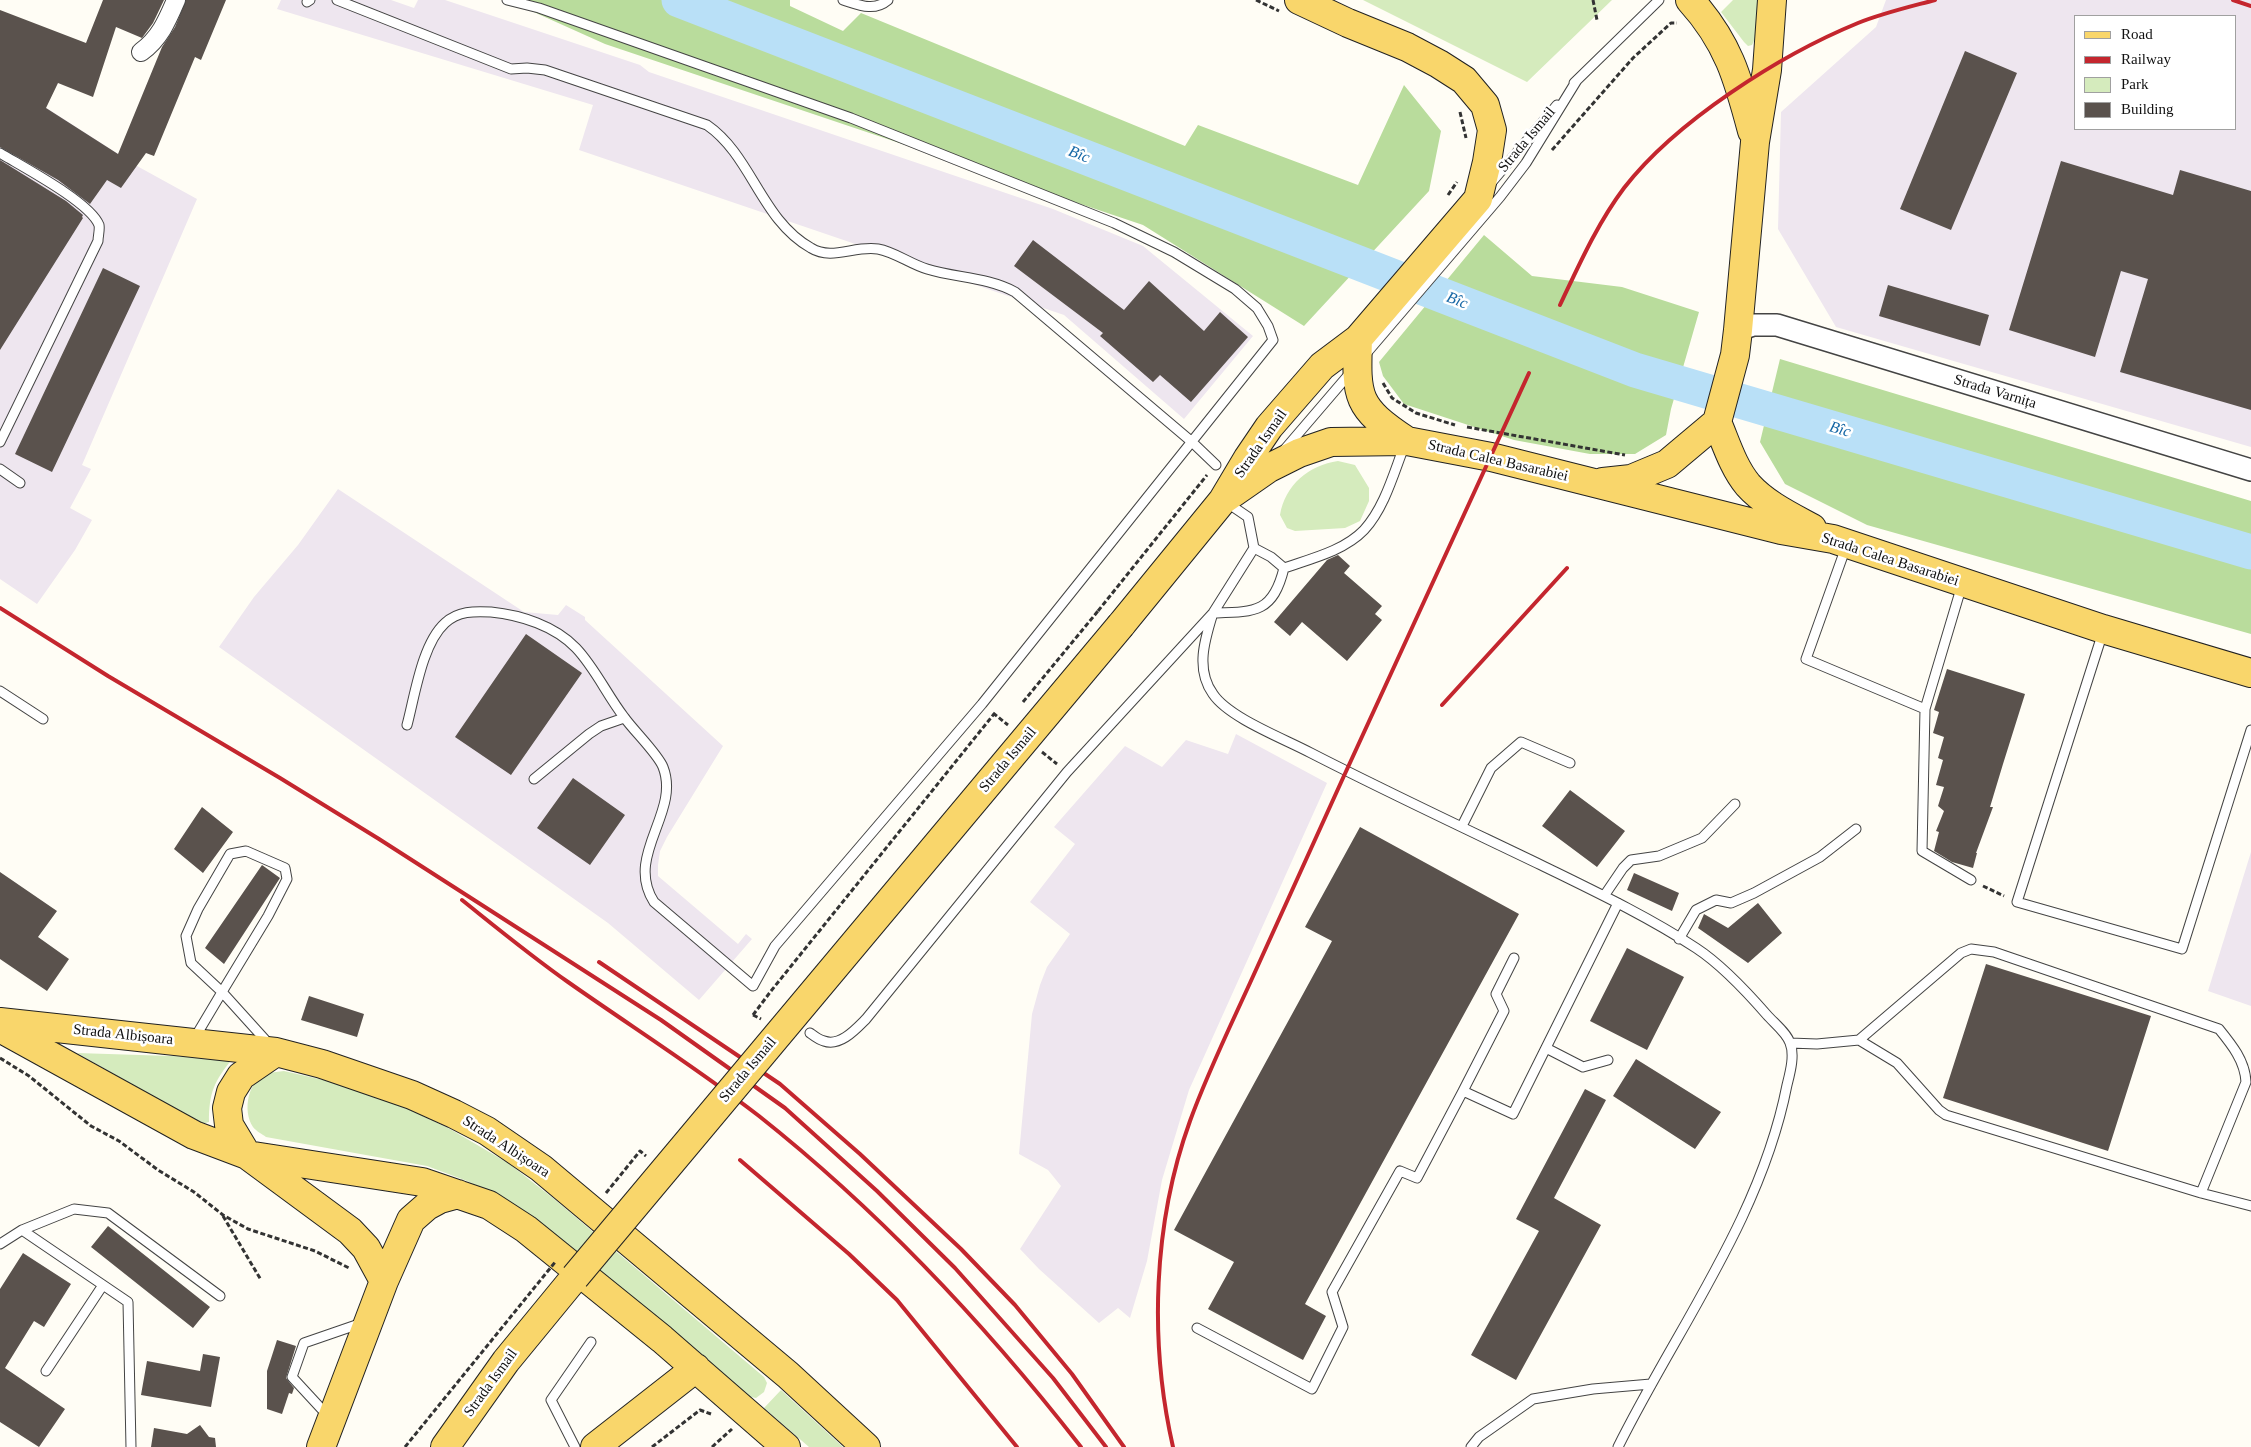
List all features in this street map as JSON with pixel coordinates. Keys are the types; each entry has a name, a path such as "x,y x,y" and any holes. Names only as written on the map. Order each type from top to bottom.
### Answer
{"main road":[{"path":"1325,0 1348,23"},
{"path":"1690,0 1707,18 1730,57 1741,88 1755,142"},
{"path":"1772,0 1767,70 1755,142 1736,342 1718,419 1736,466 1748,485 1786,513 1840,542"},
{"path":"1290,6 1348,23 1407,47 1464,80 1485,105 1492,130 1487,162 1478,198"},
{"name":"Strada Ismail","path":"445,1447 506,1361 1224,500 1248,458 1269,427 1322,366 1366,357 1464,227 1478,198"},
{"name":"Strada Calea Basarabiei","path":"1366,357 1357,381 1360,395 1368,410 1380,422 1406,441"},
{"path":"1592,483 1631,479 1667,464 1718,419"},
{"name":"Strada Calea Basarabiei","path":"1224,500 1269,468 1299,453 1331,442 1406,441 1491,457 1781,530 1840,542 1962,584 2103,629 2251,672"},
{"name":"Strada Albișoara","path":"0,1022 276,1052 322,1064 412,1095 454,1114 516,1151 549,1174 788,1375 866,1447"},
{"path":"0,1028 194,1135 247,1155 412,1181 489,1205 526,1229 696,1368 786,1447"},
{"path":"276,1052 241,1076 231,1092 227,1108 229,1125 247,1155 350,1231 366,1248 377,1265 384,1281"},
{"path":"321,1447 384,1281 410,1220 434,1203 458,1194"},
{"path":"595,1447 696,1368"}],"street":[{"path":"141,52 153,43 163,30 176,0"},
{"name":"Strada Varnița","path":"1736,342 1753,325 1777,325 2251,470"}],"lane":[{"path":"337,0 511,69 545,70 707,125 725,140 768,206 785,228 811,248 825,254 876,249 928,269 1002,285 1015,292 1192,442 1216,465"},
{"path":"407,724 428,648 435,634 452,617 474,611 503,614 530,620 562,636 576,648 624,718 663,766 667,782 666,797 644,868 649,894 654,902 753,986 775,946 982,704 1273,340 1268,326 1257,308 1235,288 1174,252 1114,223 851,118 548,12 507,0"},
{"path":"843,0 870,8 881,5 888,0"},
{"name":"Strada Ismail","path":"1478,198 1577,80 1659,0"},
{"name":"Strada Ismail","path":"1464,227 1526,163 1577,80"},
{"path":"0,153 80,203 92,214 99,226 98,241 0,442"},
{"name":"Strada Ismail","path":"1269,468 1366,357"},
{"path":"1284,568 1341,546 1363,530 1379,508 1406,441"},
{"path":"0,469 20,483"},
{"path":"1224,500 1248,517 1254,548 1214,613 1205,637 1202,657 1204,677 1213,694 1225,706 1242,717 1347,771 1618,903 1698,950 1732,979 1763,1010 1790,1043 1791,1066 1783,1109 1760,1176 1729,1247 1651,1384 1618,1447"},
{"path":"1840,542 1806,660 1925,709"},
{"path":"1254,548 1271,557 1284,568"},
{"path":"810,1033 825,1042 836,1041 851,1033 866,1019 1067,772 1214,613 1249,612 1265,604 1279,588 1284,568"},
{"path":"1962,584 1925,709 1922,851 1971,880"},
{"path":"2103,629 2017,902 2182,949 2251,730"},
{"path":"0,691 43,719"},
{"path":"534,779 600,726 624,718"},
{"path":"1462,826 1491,768 1521,742 1570,763"},
{"path":"1604,896 1622,868 1631,860 1659,856 1702,838 1735,804"},
{"path":"1679,939 1696,910 1716,900 1730,903 1754,893 1820,857 1856,829"},
{"path":"192,1042 222,992 268,916 287,879 285,868 246,851 230,854 198,909 186,936 191,963 222,992 276,1052"},
{"path":"1463,1091 1513,1114 1618,903"},
{"path":"1790,1043 1817,1044 1858,1040 1961,953 1971,949 1994,952 2219,1029 2232,1045 2248,1071 2246,1082 2201,1193"},
{"path":"1197,1328 1312,1389 1343,1326 1332,1292 1400,1170 1417,1178 1504,1012 1496,994 1514,958"},
{"path":"1858,1040 1897,1063 1939,1110 1946,1115 2201,1193 2251,1206"},
{"path":"1546,1048 1583,1066 1608,1060"},
{"path":"0,1244 22,1230 74,1209 108,1213 220,1296"},
{"path":"22,1230 128,1302 131,1447"},
{"path":"46,1371 103,1285"},
{"path":"332,1420 292,1377 304,1344 369,1320"},
{"path":"575,1447 551,1400 591,1342"},
{"path":"1471,1447 1479,1437 1533,1399 1593,1389 1651,1384"}],"path":[{"path":"1256,0 1290,6"},
{"path":"1593,0 1597,20"},
{"path":"1548,156 1633,58 1671,23 1674,22 1686,26"},
{"path":"1456,104 1460,111 1466,146"},
{"path":"1447,197 1460,177"},
{"path":"1366,357 1392,398 1416,413 1458,425 1627,456"},
{"path":"1098,611 1216,465"},
{"path":"760,1019 753,1015 771,991 994,714"},
{"path":"1971,880 2017,902"},
{"path":"0,1058 29,1076 91,1126 120,1141 158,1170 194,1192 223,1215 248,1229 315,1251 354,1270"},
{"path":"614,1182 640,1151 647,1156"},
{"path":"223,1215 261,1280"},
{"path":"652,1447 700,1410 716,1417"},
{"path":"727,1424 738,1430"},
{"path":"712,1447 733,1427"}],"shaded area":[{"path":"281,0 391,0 414,8 418,0 445,0 640,65 649,72 1053,209 1143,246 1253,336 1184,419 1064,315 579,150 593,105 277,9"},
{"path":"1886,0 2251,0 2251,447 1836,327 1778,229 1781,112 1876,27"},
{"path":"0,78 137,166 197,199 82,465 91,469 70,508 92,520 75,550 37,604 0,579"},
{"path":"338,489 524,612 558,615 566,605 585,617 585,620 723,746 667,837 660,851 658,865 658,876 738,944 746,934 752,939 699,1000 608,923 219,647 254,597 298,545"},
{"path":"1236,734 1327,783 1189,1090 1162,1180 1147,1261 1130,1318 1118,1308 1099,1323 1039,1269 1020,1249 1061,1186 1048,1170 1019,1154 1032,1014 1047,967 1070,934 1030,902 1075,844 1054,827 1125,746 1162,767 1186,740 1228,754"},
{"path":"2251,852 2251,1006 2208,991"}],"green space":[{"path":"507,0 790,0 790,6 843,31 861,13 1185,146 1198,125 1358,185 1404,85 1441,131 1429,191 1304,326 1143,225 605,44"},
{"path":"1363,0 1612,0 1527,82"},
{"path":"1733,0 1758,0 1756,37 1752,45 1748,46 1744,42 1721,12"},
{"path":"1484,235 1532,276 1622,287 1699,312 1671,409 1666,435 1635,454 1590,454 1514,440 1404,404 1383,376 1379,362"},
{"path":"1780,359 2251,501 2251,634 1867,525 1785,484 1760,442"},
{"path":"1338,461 1355,465 1369,488 1369,501 1360,521 1345,528 1295,531 1287,528 1280,515 1287,494 1293,486 1300,478 1317,467"},
{"path":"77,1053 233,1058 221,1074 214,1088 210,1103 209,1122 202,1124"},
{"path":"284,1071 341,1084 389,1100 450,1129 508,1163 553,1198 764,1377 767,1383 764,1392 756,1398 746,1396 547,1228 508,1201 467,1181 427,1166 266,1137 253,1127 250,1120 248,1113 249,1096 261,1076"},
{"path":"781,1390 843,1447 809,1447 764,1408"}],"building":[{"path":"103,0 164,0 153,23 142,38 116,27 93,97 58,83 46,108 118,154 162,47 175,27 186,0 226,0 201,60 195,57 154,156 146,153 121,188 107,180 90,204 58,180 0,147 0,10 86,43"},
{"path":"1965,51 2017,73 1951,230 1900,209"},
{"path":"0,160 66,201 83,215 83,218 0,350"},
{"path":"2061,161 2173,195 2180,170 2251,191 2251,410 2120,372 2148,279 2121,271 2095,357 2009,330"},
{"path":"1033,240 1124,310 1149,281 1204,331 1220,312 1248,337 1191,402 1160,375 1153,382 1100,336 1103,333 1014,266"},
{"path":"103,268 140,286 52,472 15,454"},
{"path":"1888,285 1989,315 1980,346 1879,316"},
{"path":"1338,555 1350,566 1344,573 1382,606 1375,614 1382,620 1347,661 1302,622 1290,636 1274,622 1327,560"},
{"path":"526,634 582,673 511,775 455,737"},
{"path":"1947,669 2025,694 1990,807 1993,807 1976,853 1973,868 1952,862 1934,851 1939,832 1936,831 1944,811 1938,806 1944,787 1936,785 1943,760 1938,758 1944,737 1933,733 1939,712 1934,710"},
{"path":"573,778 625,815 590,865 537,828"},
{"path":"1570,790 1625,831 1597,867 1542,826"},
{"path":"202,807 233,832 203,873 174,849"},
{"path":"1360,827 1519,914 1305,1304 1326,1316 1303,1360 1208,1309 1234,1262 1174,1230 1332,941 1305,927"},
{"path":"262,865 280,878 224,964 205,948"},
{"path":"0,872 57,911 38,937 69,959 47,991 0,959"},
{"path":"1634,873 1679,893 1672,911 1627,890"},
{"path":"1758,903 1782,933 1748,963 1698,928 1704,914 1728,928"},
{"path":"1627,948 1684,977 1647,1050 1590,1021"},
{"path":"1986,964 2151,1016 2108,1151 1943,1098"},
{"path":"309,996 364,1014 357,1037 301,1020"},
{"path":"1636,1059 1721,1112 1695,1149 1613,1096"},
{"path":"1585,1089 1606,1100 1554,1198 1601,1225 1516,1380 1471,1355 1539,1231 1516,1219"},
{"path":"108,1226 210,1307 193,1328 91,1247"},
{"path":"23,1253 71,1284 44,1327 34,1321 5,1368 65,1409 39,1447 0,1422 0,1289"},
{"path":"277,1340 296,1346 286,1378 294,1388 292,1394 289,1393 282,1414 267,1409 267,1371"},
{"path":"203,1354 220,1357 211,1407 141,1395 147,1361 200,1371"},
{"path":"200,1425 209,1437 215,1438 216,1447 151,1447 154,1428 187,1434"}],"waterway":[{"name":"Bîc","path":"679,0 1635,370 2251,552"}],"railway":[{"path":"1560,305 1597,230 1624,188 1672,138 1700,115 1731,92 1763,72 1828,37 1877,16 1935,0"},
{"path":"2233,0 2251,6"},
{"path":"1173,1447 1165,1407 1160,1366 1158,1325 1159,1283 1162,1241 1168,1200 1190,1121 1218,1052 1529,373"},
{"path":"1442,705 1567,568"},
{"path":"0,608 108,676 379,839 661,1020 785,1108 877,1191 955,1268 1053,1378 1106,1447"},
{"path":"462,900 554,972 736,1098 804,1153 847,1191 930,1272 1008,1357 1081,1447"},
{"path":"599,962 780,1084 860,1154 961,1249 1015,1305 1072,1374 1124,1447"},
{"path":"740,1160 849,1254 897,1300 1017,1447"}]}
